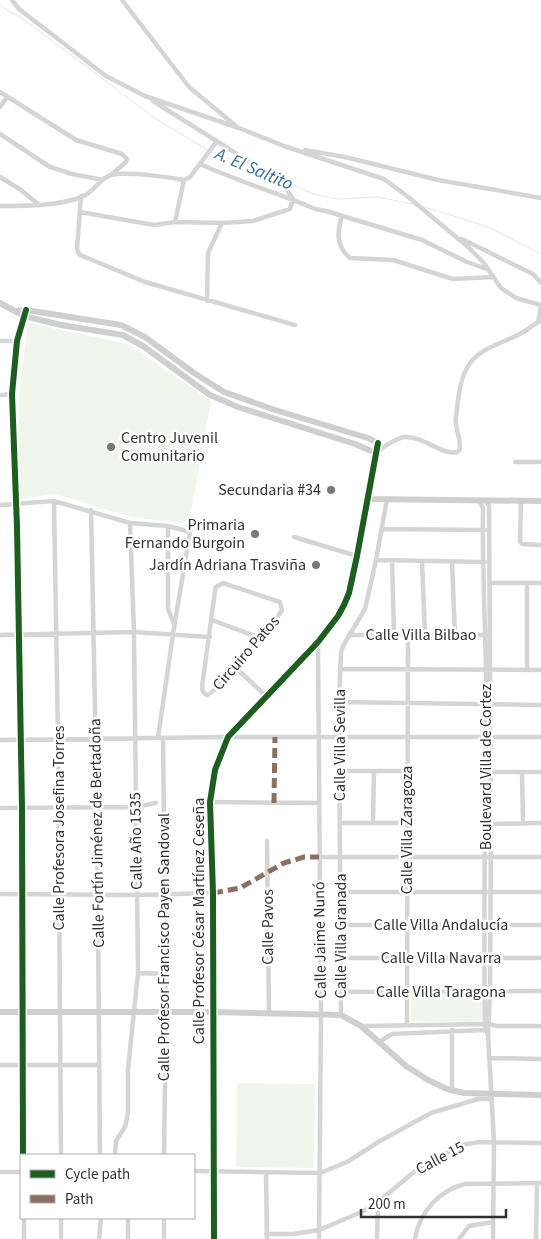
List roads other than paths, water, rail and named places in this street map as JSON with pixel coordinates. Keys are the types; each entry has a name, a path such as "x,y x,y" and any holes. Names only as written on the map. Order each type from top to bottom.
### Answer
{"street":[{"path":"12,0 19,9 106,76 145,96 269,174 287,190 293,200"},
{"path":"122,0 188,86 238,128"},
{"path":"0,92 76,140 122,154 126,158 126,162 112,175 87,194 39,205 0,206"},
{"path":"0,107 7,96"},
{"path":"25,313 61,325 123,335 144,346 210,395 271,418 355,444 376,453 388,444 401,438 411,437 432,444 448,453 454,454 459,452 461,446 456,429 456,417 463,378 470,362 481,352 522,333 539,321 541,306 509,294 501,288 476,254 384,179 284,146 145,96"},
{"path":"0,134 50,167 72,174 103,180"},
{"path":"112,175 138,175 184,180 190,177 217,141"},
{"path":"284,146 345,157 438,180 541,198"},
{"path":"200,164 219,173 316,209 422,240 467,262 488,269"},
{"path":"0,177 21,190 39,205"},
{"path":"175,222 184,180"},
{"path":"81,196 79,254 144,282 296,325"},
{"path":"80,212 154,225 175,222 222,223 253,221 287,211 293,200"},
{"path":"342,216 338,230 340,246 350,258 393,260 453,279 493,277"},
{"path":"207,301 208,254 222,223"},
{"path":"458,238 486,249 541,277"},
{"path":"533,274 541,283"},
{"path":"0,303 25,313 121,325 145,337 204,380 224,392 274,410 368,438 378,443 388,444"},
{"path":"23,1154 22,807 12,394 18,341 25,313"},
{"path":"0,341 18,341"},
{"path":"168,365 174,359"},
{"path":"0,395 12,394"},
{"path":"271,418 274,410"},
{"name":"Calle Profesor César Martínez Ceseña","path":"214,1239 213,893 210,802 215,770 228,737 318,642 344,605 349,593 357,556 378,443"},
{"path":"515,462 541,462"},
{"path":"367,499 541,501"},
{"name":"Calle Villa Sevilla","path":"340,857 339,702 341,650 351,636 365,609 387,499"},
{"name":"Boulevard Villa de Cortez","path":"482,500 482,530 490,583 488,635"},
{"name":"Boulevard Villa de Cortez","path":"482,500 489,506 486,562 488,772 485,824 488,857 488,892 484,958 488,992"},
{"path":"0,505 54,501 130,523 168,526 168,609 174,625"},
{"name":"Calle Profesora Josefina Torres","path":"54,501 62,1065 61,1154"},
{"path":"521,502 520,542 522,544 541,545"},
{"name":"Calle Fortín Jiménez de Bertadoña","path":"90,510 96,739 100,1154"},
{"name":"Calle Año 1535","path":"115,1154 116,1141 125,1127 128,1113 128,1069 138,973 134,632 130,523"},
{"name":"Calle Profesor Francisco Payen Sandoval","path":"164,1154 166,974 161,738 174,625 190,532 168,526"},
{"path":"382,528 488,530"},
{"path":"294,537 357,556"},
{"path":"376,560 486,562"},
{"path":"392,560 394,635"},
{"path":"422,561 425,635"},
{"path":"452,561 455,635"},
{"name":"Circuiro Patos","path":"223,583 280,602 282,607 281,613 211,693 204,694 202,686 210,637 215,591 216,587 223,583"},
{"path":"490,583 541,583"},
{"path":"527,583 527,670"},
{"path":"212,620 260,638"},
{"path":"0,635 134,632 210,637"},
{"name":"Calle Villa Zaragoza","path":"407,1024 408,635"},
{"name":"Calle Villa Bilbao","path":"351,636 488,635"},
{"name":"Calle Jaime Nunó","path":"318,642 321,1013 319,1239"},
{"path":"235,667 266,696"},
{"path":"340,669 541,670"},
{"path":"339,702 541,705"},
{"path":"0,740 408,736 541,737"},
{"path":"373,823 374,771"},
{"path":"340,772 408,771"},
{"path":"488,772 541,772"},
{"name":"Boulevard Villa de Cortez","path":"488,772 491,824 488,857"},
{"path":"522,772 523,824"},
{"path":"210,802 318,803"},
{"path":"0,808 135,807 156,803"},
{"path":"341,823 408,823"},
{"path":"485,824 541,823"},
{"name":"Calle Pavos","path":"267,842 269,1013"},
{"path":"319,857 541,857"},
{"name":"Calle Villa Granada","path":"340,857 341,1015"},
{"path":"340,892 541,892"},
{"path":"0,894 136,895 213,893"},
{"name":"Calle Villa Andalucía","path":"341,925 541,925"},
{"name":"Boulevard Villa de Cortez","path":"487,925 490,958 488,992 490,1096 494,1142 493,1239"},
{"name":"Calle Villa Navarra","path":"341,958 541,958"},
{"path":"138,973 166,974"},
{"name":"Calle Villa Taragona","path":"341,992 541,991"},
{"path":"0,1012 214,1012 321,1013 341,1015 361,1026 406,1066 428,1080 452,1091 490,1096 541,1095"},
{"path":"361,1026 452,1025 488,1029"},
{"path":"452,1025 452,1091"},
{"path":"379,1042 392,1034 488,1029 497,1026 541,1026"},
{"path":"490,1058 541,1059"},
{"path":"0,1065 99,1065"},
{"path":"195,1171 320,1173 347,1162 380,1141 431,1113 490,1096"},
{"name":"Calle 15","path":"266,1237 319,1230 364,1211 436,1157 469,1142 541,1142"},
{"path":"0,1172 20,1172"},
{"path":"266,1172 266,1237"},
{"path":"414,1239 417,1226 424,1214 454,1187 465,1184 539,1183 539,1222 536,1239"},
{"path":"377,1239 378,1202"},
{"path":"24,1219 24,1239"},
{"path":"61,1219 61,1239"},
{"path":"100,1239 101,1219"},
{"path":"128,1219 128,1239"},
{"path":"164,1219 164,1239"},
{"path":"459,1239 469,1226 493,1222"}],"waterway":[{"name":"A. El Saltito","path":"0,4 27,22 159,121 208,150"},
{"name":"A. El Saltito","path":"211,152 259,170"},
{"name":"A. El Saltito","path":"277,178 313,194 337,199 377,197 413,204"},
{"name":"A. El Saltito","path":"422,206 488,227 541,254"}],"place":[{"name":"Centro Juvenil Comunitario","path":"111,447"},
{"name":"Secundaria #34","path":"331,490"},
{"name":"Primaria Fernando Burgoin","path":"255,534"},
{"name":"Jardín Adriana Trasviña","path":"316,565"}]}
